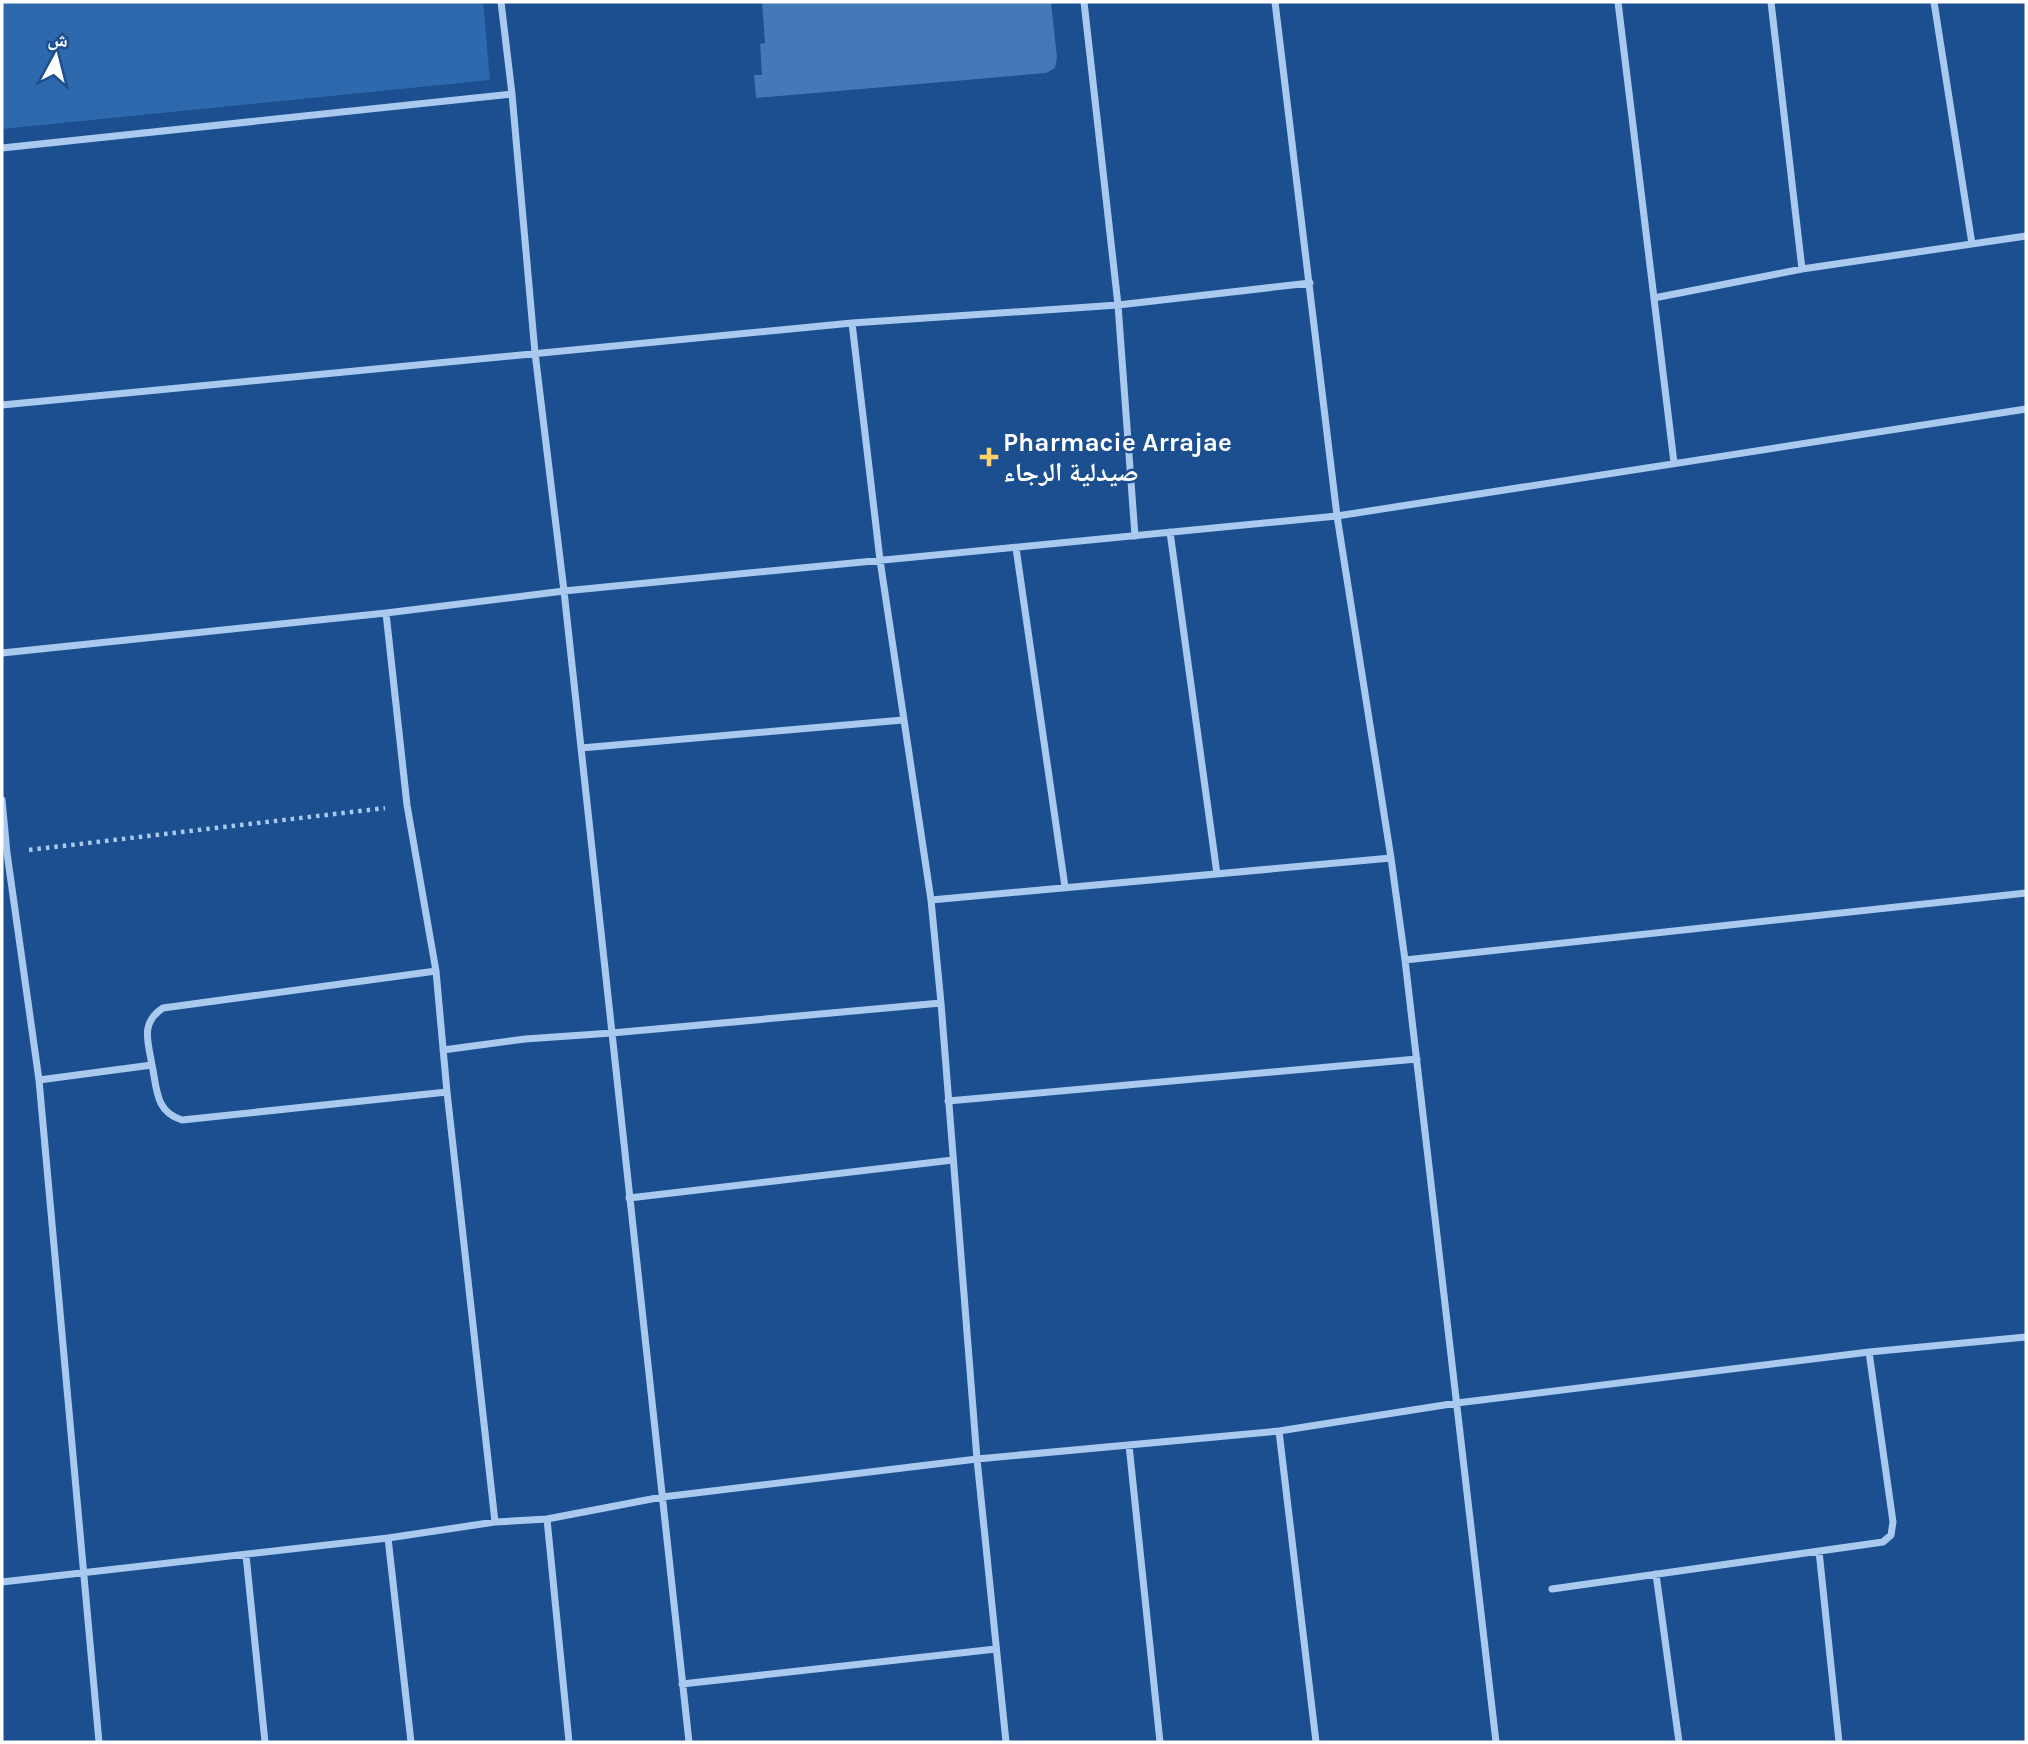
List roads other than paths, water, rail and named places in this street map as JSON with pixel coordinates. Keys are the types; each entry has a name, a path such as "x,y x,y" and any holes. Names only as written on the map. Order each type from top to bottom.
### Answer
{"street":[{"path":"501,2 512,94 535,354 564,591 689,1742"},
{"path":"1084,2 1118,304 1135,536"},
{"path":"1275,2 1336,516 1405,960 1496,1742"},
{"path":"1618,2 1674,463"},
{"path":"1771,2 1802,269"},
{"path":"1934,2 1972,244"},
{"path":"2,148 512,94"},
{"path":"1654,298 1802,269 2026,236"},
{"path":"2,405 852,323 1118,304 1310,283"},
{"path":"852,323 880,560 931,900 977,1459 1006,1742"},
{"path":"2,653 386,613 564,591 1336,516 2026,409"},
{"path":"1170,532 1217,874"},
{"path":"1016,548 1065,887"},
{"path":"386,613 407,805 436,971 495,1522"},
{"path":"581,748 903,720"},
{"path":"2,800 39,1080 99,1742"},
{"path":"931,900 1391,858"},
{"path":"1405,960 2026,893"},
{"path":"436,971 163,1008 155,1013 146,1033 160,1103 164,1111 181,1120 447,1092"},
{"path":"443,1050 525,1039 941,1003"},
{"path":"948,1101 1417,1059"},
{"path":"39,1080 152,1065"},
{"path":"629,1198 953,1160"},
{"path":"2,1582 388,1538 495,1522 547,1519 662,1497 977,1459 1279,1431 1457,1403 1869,1352 2026,1337"},
{"path":"1552,1589 1883,1542 1891,1535 1893,1522 1869,1352"},
{"path":"1279,1431 1316,1742"},
{"path":"1129,1445 1160,1742"},
{"path":"547,1519 569,1742"},
{"path":"388,1538 411,1742"},
{"path":"1819,1551 1839,1742"},
{"path":"246,1555 265,1742"},
{"path":"1656,1574 1679,1742"},
{"path":"682,1684 996,1649"}],"place":[{"name":"Pharmacie Arrajae صيدلية الرجاء","path":"989,457"}]}
